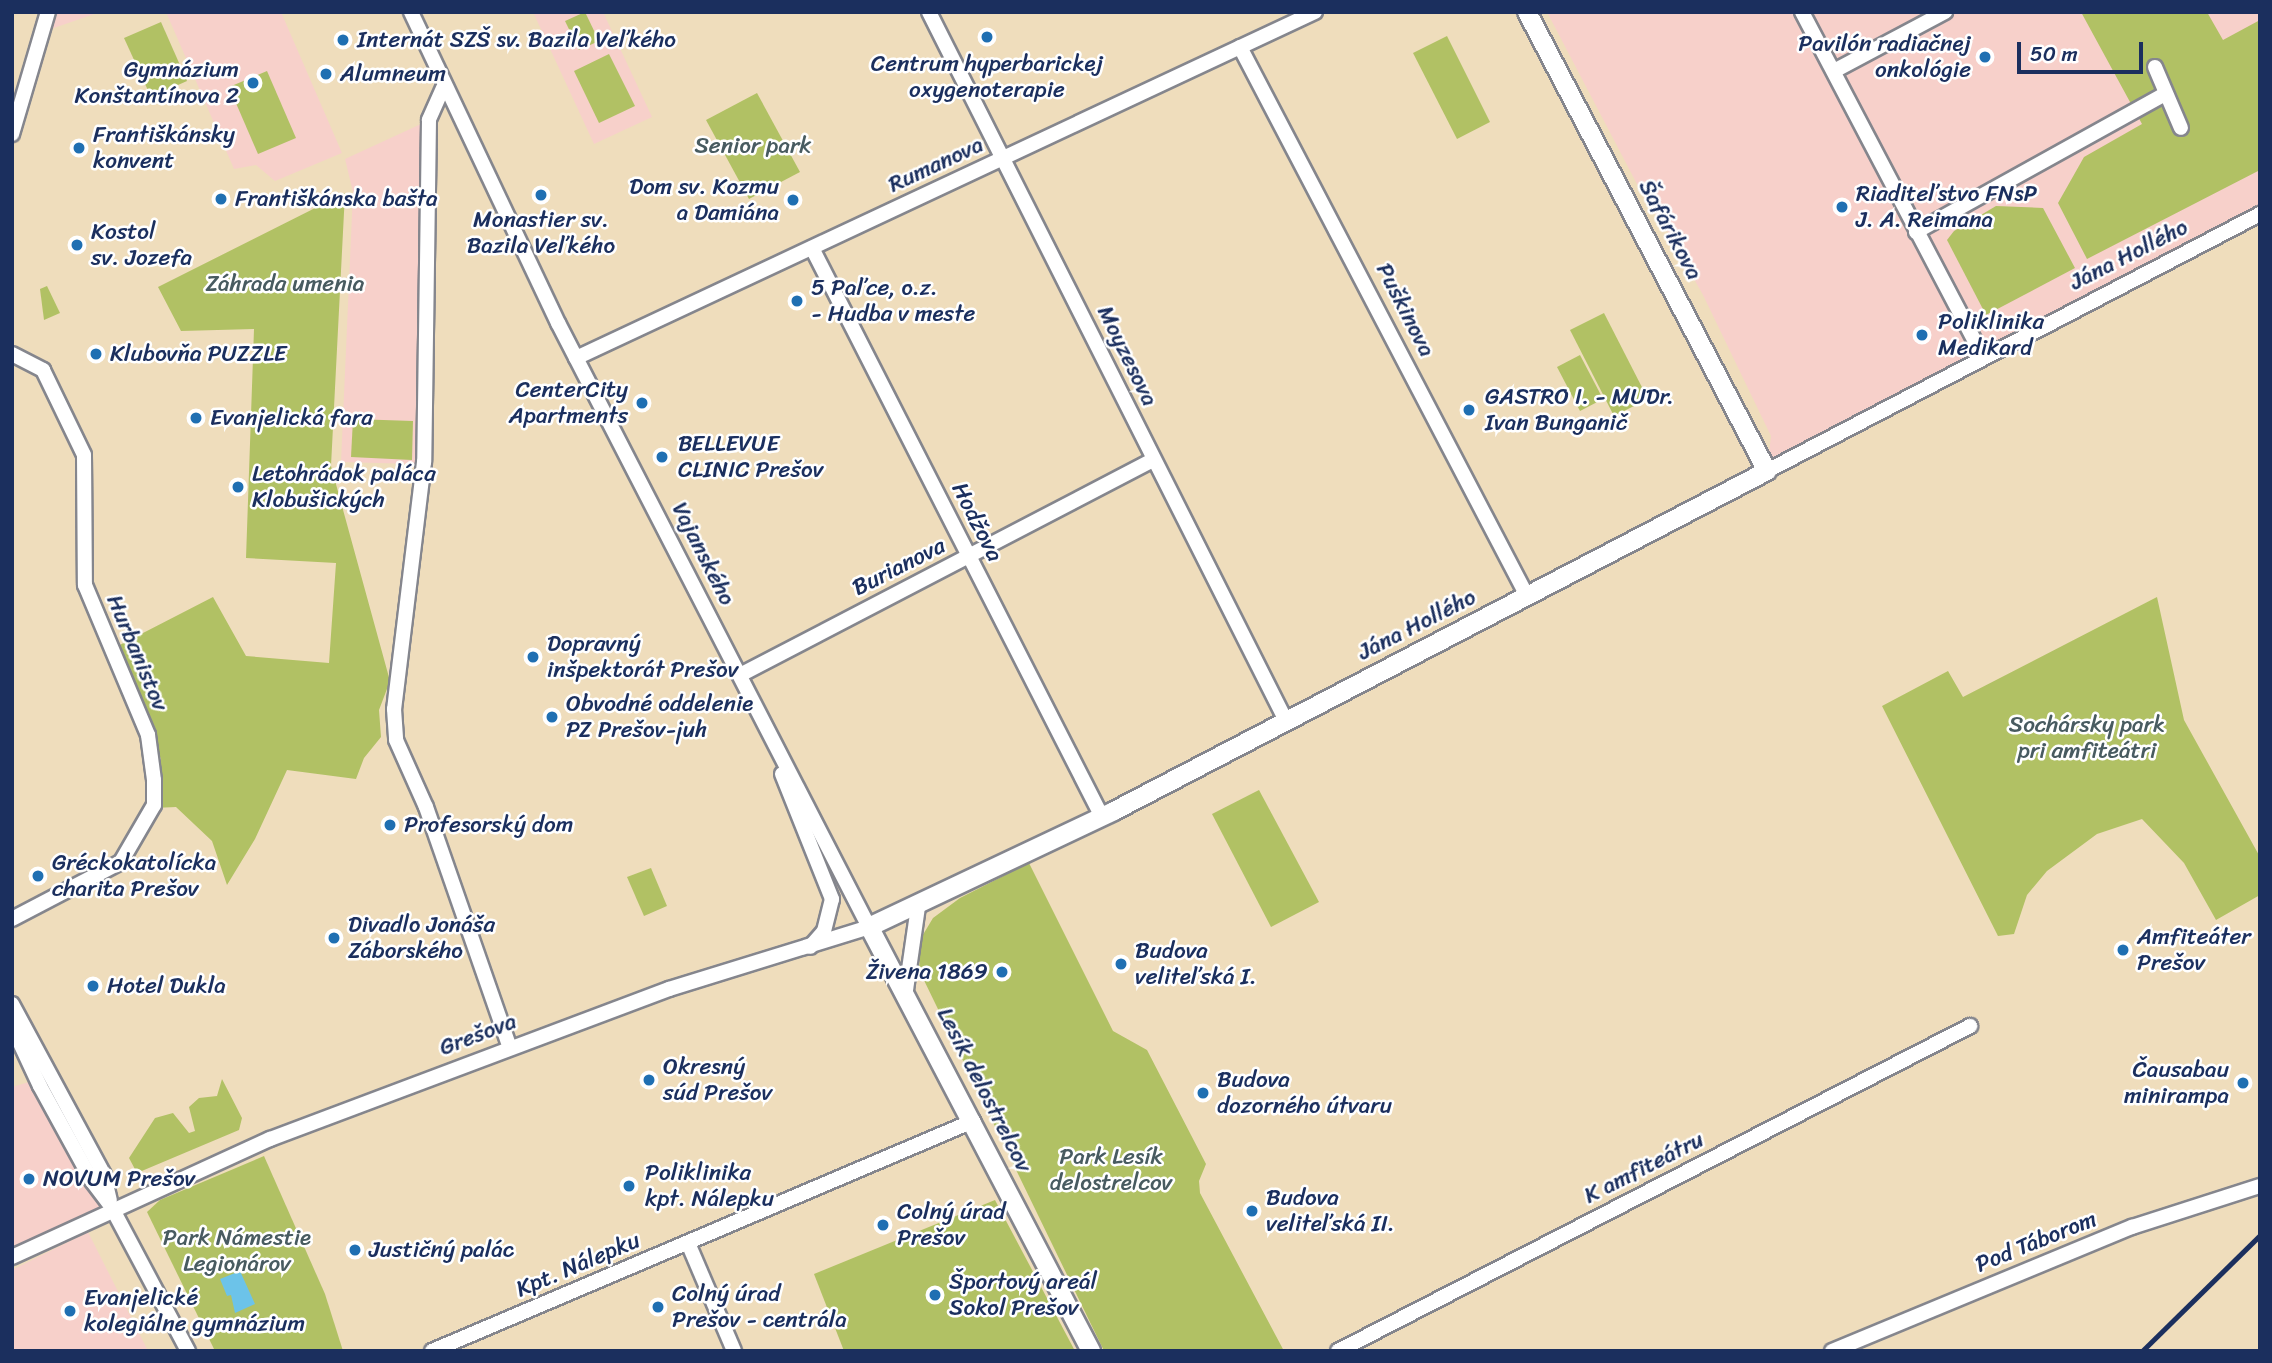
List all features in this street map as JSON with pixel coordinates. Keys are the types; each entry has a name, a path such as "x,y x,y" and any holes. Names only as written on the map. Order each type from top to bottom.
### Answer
{"street":[{"path":"12,134 48,12"},
{"name":"Vajanského","path":"411,12 443,88 576,358 869,927"},
{"name":"Moyzesova","path":"929,12 1286,721"},
{"name":"Rumanova","path":"576,358 1315,12"},
{"name":"Šafárikova","path":"1527,12 1767,471"},
{"path":"1801,12 1983,357"},
{"path":"1834,71 1945,12"},
{"name":"Puškinova","path":"1240,47 1527,596"},
{"path":"2155,67 2181,128"},
{"name":"Grešova","path":"443,88 429,120 424,462 394,709 396,740 426,807 510,1048"},
{"path":"1916,232 2165,94"},
{"name":"Jána Hollého","path":"869,927 918,907 1102,817 2260,214"},
{"name":"Hodžova","path":"812,248 1102,817"},
{"name":"Hurbanistov","path":"12,919 121,862 154,804 148,735 85,585 84,455 43,370 14,355"},
{"name":"Burianova","path":"740,675 1153,460"},
{"path":"778,752 784,785 831,891 831,914 810,947"},
{"path":"905,990 918,907"},
{"name":"Grešova","path":"12,1257 113,1208 270,1139 669,989 869,927"},
{"name":"Lesík delostrelcov","path":"869,927 905,990 1091,1351"},
{"path":"12,1004 104,1175 113,1208"},
{"path":"12,1026 92,1181 113,1208 188,1351"},
{"name":"K amfiteátru","path":"1338,1351 1970,1026"},
{"name":"Kpt. Nálepku","path":"432,1351 973,1121"},
{"name":"Pod Táborom","path":"1832,1351 2132,1227 2260,1186"},
{"path":"688,1243 734,1351"}],"shaded area":[{"name":"Gymnázium Konštantínova 2","path":"55,12 100,12 51,29"},
{"name":"Gymnázium Konštantínova 2","path":"166,12 281,12 342,153 275,181 256,165 234,169"},
{"path":"533,12 603,12 652,117 594,144"},
{"path":"1547,12 2260,12 2260,228 2253,218 1767,471 1771,436 1703,295 1660,218 1649,207"},
{"path":"421,124 415,464 341,462 353,192 345,159"},
{"path":"39,1079 108,1210 12,1257 12,1087"},
{"name":"Evanjelické kolegiálne gymnázium","path":"88,1232 148,1351 12,1351 12,1270"}],"green space":[{"path":"585,12 599,41 579,50 565,21"},
{"path":"2081,12 2207,12 2223,40 2260,20 2260,170 2087,259 2058,203 2084,157 2142,124"},
{"path":"161,22 187,81 151,97 124,38"},
{"path":"1447,36 1490,122 1457,139 1413,53"},
{"path":"609,54 635,106 599,123 574,71"},
{"path":"267,71 296,138 258,154 229,87"},
{"name":"Senior park","path":"757,93 800,172 749,199 706,120"},
{"name":"Záhrada umenia","path":"345,193 331,466 390,681 379,710 381,737 364,758 356,779 287,770 255,839 227,885 212,841 176,807 154,808 161,759 110,650 213,597 246,656 329,663 336,563 246,558 254,329 181,331 158,287"},
{"path":"1996,206 2043,208 2075,268 1986,315 1947,240 1954,231"},
{"path":"47,286 60,313 44,320 40,289"},
{"path":"1604,313 1648,399 1614,416 1570,330"},
{"path":"1580,355 1603,399 1580,411 1557,367"},
{"path":"353,419 413,421 412,460 351,457"},
{"name":"Sochársky park pri amfiteátri","path":"2157,597 2184,720 2260,857 2260,895 2216,920 2184,863 2142,819 2097,834 2047,871 2027,895 2014,934 1998,936 1882,706 1948,671 1963,697"},
{"path":"1259,790 1319,902 1271,927 1212,814"},
{"name":"Park Lesík delostrelcov","path":"1029,863 1113,1031 1147,1050 1206,1164 1199,1181 1200,1193 1284,1351 1104,1351 919,970 921,938 933,918 960,898"},
{"path":"651,868 667,906 644,916 627,877"},
{"path":"222,1079 242,1118 239,1130 137,1173 129,1158 155,1118 173,1113 189,1133 195,1131 189,1107 199,1098 217,1096"},
{"name":"Park Námestie Legionárov","path":"264,1156 325,1294 343,1351 215,1351 147,1212 160,1200"},
{"name":"Športový areál Sokol Prešov","path":"995,1200 1075,1351 844,1351 814,1274"}],"water":[{"path":"240,1271 255,1304 235,1313 231,1295 227,1296 220,1279"}],"railway":[{"path":"2142,1351 2260,1235"}],"place":[{"name":"Centrum hyperbarickej oxygenoterapie","path":"987,37"},
{"name":"Internát SZŠ sv. Bazila Veľkého","path":"343,40"},
{"name":"Pavilón radiačnej onkológie","path":"1985,57"},
{"name":"Alumneum","path":"326,74"},
{"name":"Gymnázium Konštantínova 2","path":"253,83"},
{"name":"Františkánsky konvent","path":"79,148"},
{"name":"Monastier sv. Bazila Veľkého","path":"541,195"},
{"name":"Františkánska bašta","path":"221,199"},
{"name":"Dom sv. Kozmu a Damiána","path":"793,200"},
{"name":"Riaditeľstvo FNsP J. A. Reimana","path":"1842,207"},
{"name":"Kostol sv. Jozefa","path":"77,245"},
{"name":"5 Paľce, o.z. - Hudba v meste","path":"797,301"},
{"name":"Poliklinika Medikard","path":"1922,335"},
{"name":"Klubovňa PUZZLE","path":"96,354"},
{"name":"CenterCity Apartments","path":"642,403"},
{"name":"GASTRO I. - MUDr. Ivan Bunganič","path":"1469,410"},
{"name":"Evanjelická fara","path":"196,418"},
{"name":"BELLEVUE CLINIC Prešov","path":"662,457"},
{"name":"Letohrádok paláca Klobušických","path":"238,487"},
{"name":"Dopravný inšpektorát Prešov","path":"533,657"},
{"name":"Obvodné oddelenie PZ Prešov-juh","path":"552,717"},
{"name":"Profesorský dom","path":"390,825"},
{"name":"Gréckokatolícka charita Prešov","path":"38,876"},
{"name":"Divadlo Jonáša Záborského","path":"334,938"},
{"name":"Amfiteáter Prešov","path":"2123,950"},
{"name":"Budova veliteľská I.","path":"1121,964"},
{"name":"Živena 1869","path":"1002,972"},
{"name":"Hotel Dukla","path":"93,986"},
{"name":"Okresný súd Prešov","path":"649,1080"},
{"name":"Čausabau minirampa","path":"2243,1083"},
{"name":"Budova dozorného útvaru","path":"1203,1093"},
{"name":"NOVUM Prešov","path":"29,1179"},
{"name":"Poliklinika kpt. Nálepku","path":"629,1186"},
{"name":"Budova veliteľská II.","path":"1252,1211"},
{"name":"Colný úrad Prešov","path":"883,1225"},
{"name":"Justičný palác","path":"355,1250"},
{"name":"Športový areál Sokol Prešov","path":"935,1295"},
{"name":"Colný úrad Prešov - centrála","path":"658,1307"},
{"name":"Evanjelické kolegiálne gymnázium","path":"70,1311"}]}
